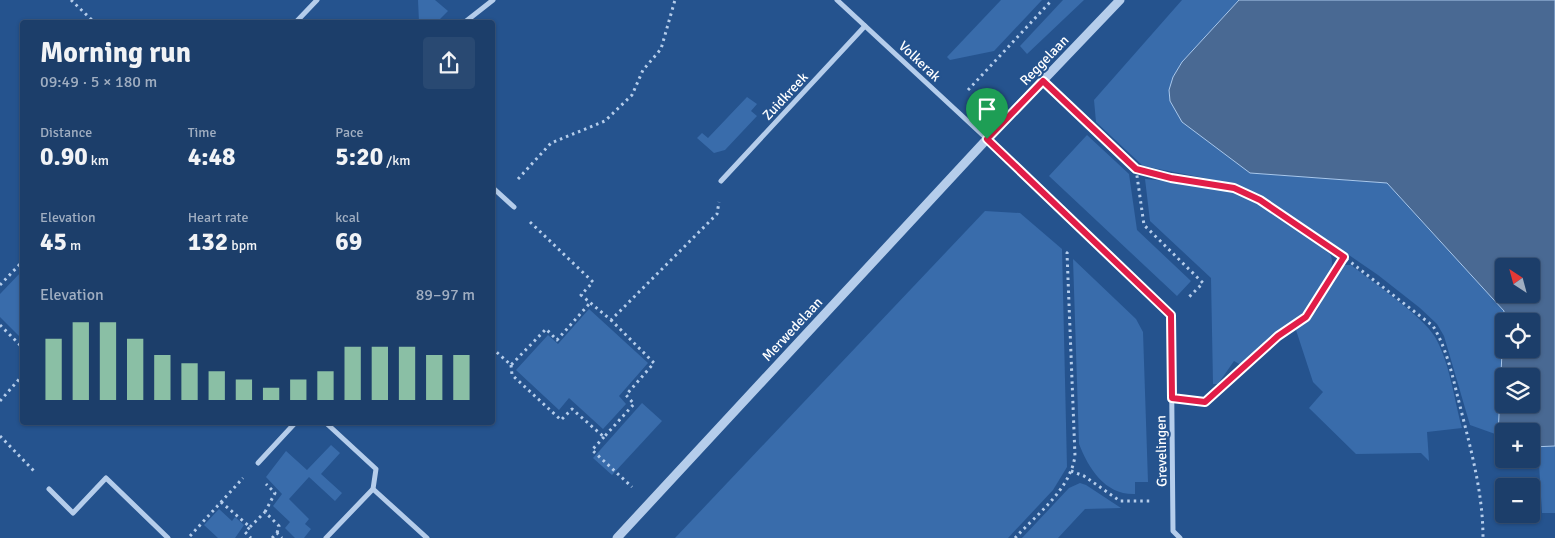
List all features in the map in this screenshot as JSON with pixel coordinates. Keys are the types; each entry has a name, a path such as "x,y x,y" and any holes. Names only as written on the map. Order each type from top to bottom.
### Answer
{"street":[{"path":"298,20 318,0"},
{"path":"468,20 493,0"},
{"name":"Volkerak","path":"837,0 987,139"},
{"name":"Reggelaan","path":"987,139 1120,0"},
{"name":"Zuidkreek","path":"721,181 865,26"},
{"path":"987,139 1171,315"},
{"name":"Merwedelaan","path":"617,538 987,139"},
{"path":"495,190 514,207"},
{"name":"Grevelingen","path":"1171,315 1173,531 1180,538"},
{"path":"258,463 293,425"},
{"path":"326,538 373,489 376,469 328,425"},
{"path":"49,489 73,513 106,478 168,538"},
{"path":"373,489 427,538"}],"path":[{"path":"71,0 92,20"},
{"path":"503,197 551,143 605,121 632,95 643,70 661,50 675,0"},
{"path":"952,106 1052,0"},
{"path":"1043,81 1136,169 1171,178 1234,188 1260,200 1344,257 1405,302 1433,326 1442,341 1476,472 1483,517 1483,538"},
{"path":"1136,169 1144,225 1203,283 1171,315"},
{"path":"611,320 717,214 721,181"},
{"path":"514,207 593,282 581,296 611,320 654,363 626,395 634,404 592,450 649,503"},
{"path":"1014,538 1059,492 1071,471 1075,456 1067,253 1086,233"},
{"path":"1172,398 1205,402 1278,336 1306,317 1344,257"},
{"path":"0,285 20,264"},
{"path":"511,365 546,329 556,340 590,303"},
{"path":"0,325 20,345"},
{"path":"495,351 511,365 512,375 561,420 572,409 604,438"},
{"path":"0,401 20,378"},
{"path":"0,436 22,456 49,489"},
{"path":"188,538 258,463"},
{"path":"251,538 245,532 265,512 275,493 252,469"},
{"path":"1071,471 1084,476 1120,501 1173,500"},
{"path":"222,502 250,527"},
{"path":"265,512 279,526 277,533 272,538"},
{"path":"277,533 282,538"}],"shaded area":[{"path":"418,0 435,0 448,11 439,20 419,20"},
{"path":"1001,0 1042,0 994,51 950,60 947,57"},
{"path":"1063,0 1084,0 1027,54 1020,46"},
{"path":"1182,0 1239,0 1182,62 1173,77 1250,173 1387,183 1504,311 1504,313 1495,313 1495,358 1502,358 1501,368 1495,368 1495,413 1499,413 1499,423 1495,423 1495,434 1470,425 1444,336 1437,324 1420,308 1378,275 1263,196 1235,184 1143,166 1096,122 1094,100"},
{"path":"1239,0 1555,0 1555,446 1540,447 1540,423 1499,423 1499,413 1540,413 1540,368 1501,368 1502,358 1540,358 1540,313 1504,313 1497,303 1540,303 1540,258 1495,258 1495,301 1387,183 1250,173 1182,122 1170,101 1169,90 1173,77 1182,62"},
{"path":"747,97 757,104 751,111 757,116 725,150 714,153 697,138 702,133 708,138"},
{"path":"1087,135 1129,174 1137,230 1191,281 1177,296 1049,176"},
{"path":"1145,179 1212,186 1246,197 1283,219 1330,254 1332,260 1329,276 1308,308 1296,320 1256,350 1241,365 1234,361 1218,384 1213,384 1211,278 1150,221"},
{"path":"985,211 1020,213 1062,249 1067,467 1053,490 1008,538 675,538"},
{"path":"1073,259 1136,319 1143,332 1148,482 1135,482 1135,494 1115,490 1100,479 1093,471 1079,444"},
{"path":"1345,265 1351,265 1420,319 1435,337 1440,347 1448,370 1462,428 1427,432 1429,461 1421,453 1356,454 1309,408 1323,392 1313,382 1296,330 1317,310 1340,268"},
{"path":"20,273 20,337 0,317 0,294"},
{"path":"589,309 648,363 619,396 626,404 603,429 569,398 559,410 516,370 548,335 558,344"},
{"path":"642,403 662,421 612,475 593,458"},
{"path":"331,445 340,453 321,474 342,493 335,501 309,477 289,499 309,519 305,524 311,529 304,538 295,538 285,528 290,522 273,506 282,494 266,477 286,451 307,470"},
{"path":"1555,446 1555,513 1542,513 1540,447"},
{"path":"1080,483 1121,508 1085,509 1058,538 1022,538 1069,488"},
{"path":"219,509 232,521 235,517 244,525 235,538 218,538 204,525"}],"route":[{"path":"1043,81 1078,117 1136,169 1171,178 1234,188 1260,200 1344,257 1306,317 1260,351 1245,368 1205,402 1172,398 1171,315 987,139 1043,81"}]}
